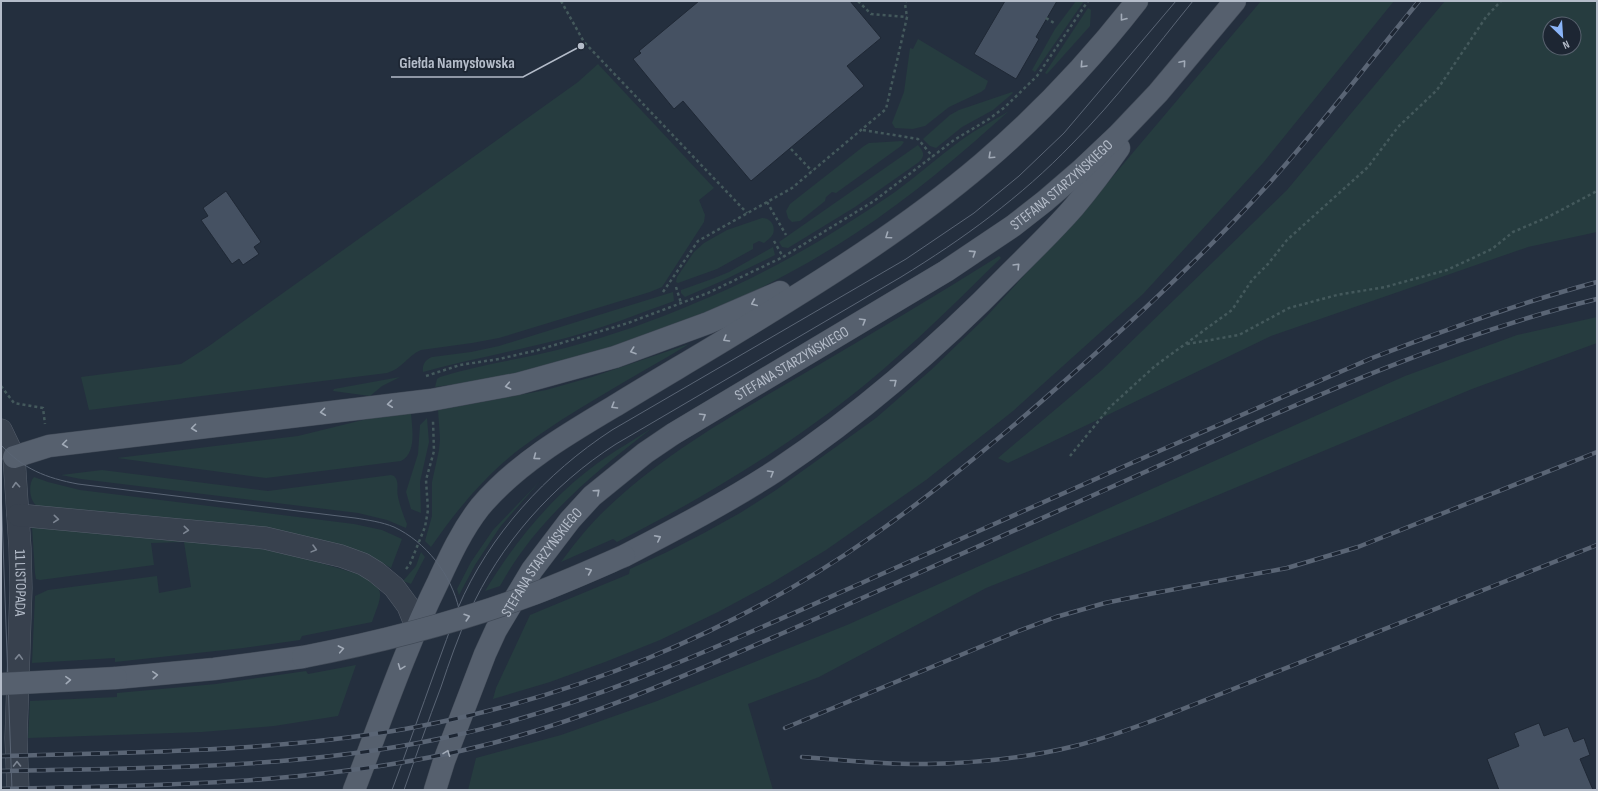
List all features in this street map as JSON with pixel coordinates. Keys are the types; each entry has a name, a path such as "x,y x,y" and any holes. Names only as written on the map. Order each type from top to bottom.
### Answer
{"main road":[{"path":"354,790 416,626 450,555 464,530 481,506 508,480 537,456 568,434 842,266 913,218 982,164 1028,122 1110,36 1137,1"},
{"name":"STEFANA STARZYŃSKIEGO","path":"435,790 444,761 496,630 532,570 570,520 592,496 645,453 673,434 916,290 1013,226 1081,170 1119,134 1158,93 1235,1"},
{"path":"1,684 116,678 214,669 303,657 358,646 420,631 536,593 624,556 679,528 776,470 828,434 944,339 990,294 1073,208 1092,185 1158,93"},
{"path":"7,461 49,446 431,400 517,384 586,366 659,342 842,266"}],"street":[{"name":"11 LISTOPADA","path":"1,430 18,515 20,548 21,588 16,738 18,790"},
{"path":"18,515 264,538 341,556 362,564 376,572 394,587 408,606 416,626"}],"path":[{"path":"561,1 584,42 747,213"},
{"path":"858,1 872,14 907,17"},
{"path":"663,292 698,241 792,188 886,109 907,17 905,2 902,1"},
{"path":"428,375 460,366 499,359 584,338 681,303 729,283 783,257 874,200 954,140 989,118 1020,93 1037,76 1047,63 1088,1"},
{"path":"1070,456 1110,407 1155,366 1232,310 1252,280 1268,264 1287,240 1368,168 1398,127 1437,90 1486,16 1502,1"},
{"path":"1046,18 1054,23"},
{"path":"862,130 918,139 933,157"},
{"path":"791,149 812,171"},
{"path":"1185,344 1239,334 1289,308 1337,295 1385,286 1447,270 1492,249 1513,232 1548,218 1597,191"},
{"path":"767,202 786,235"},
{"path":"774,242 783,257"},
{"path":"676,287 681,303"},
{"path":"1,386 14,403 43,408 45,426"},
{"path":"402,573 410,564 425,527 428,510 426,480 434,451 432,416"}],"green space":[{"path":"1076,1 1084,1 1035,72 1032,70 1055,29"},
{"path":"1261,1 1394,1 1263,163 1143,294 1013,411 926,480 826,550 770,584 718,612 660,640 550,682 493,699 496,688 530,615 629,574 630,569 667,552 740,513 776,490 876,418 931,370 986,317 1087,207"},
{"path":"1445,1 1597,1 1597,232 1528,247 1271,336 1008,463 998,458 1102,370 1287,190"},
{"path":"1088,8 1091,10 1090,26 1047,74 1045,73"},
{"path":"918,39 988,81 985,89 981,92 949,107 925,126 913,129 895,128 892,123 904,92 910,48 913,49"},
{"path":"598,64 714,188 699,200 705,215 704,222 662,287 499,338 421,350 412,355 397,368 387,373 89,410 81,377 181,364 209,346 578,82"},
{"path":"1012,92 1013,93 993,110 962,127 936,148 930,146 923,139 950,115 959,110"},
{"path":"1009,111 935,175 896,205 856,233 809,262 759,289 707,313 654,334 600,352 545,367 490,379 435,387 437,379 440,377 565,348 633,327 683,308 751,278 825,238 895,192 966,137"},
{"path":"904,142 901,146 836,193 832,192 826,197 825,201 800,221 792,222 788,218 786,211 790,204 864,146 869,143"},
{"path":"918,145 923,153 919,162 855,207 788,248 782,247 779,242"},
{"path":"762,218 768,219 774,228 773,234 764,243 759,241 753,244 753,249 717,269 678,283 676,282 677,277 694,252 704,243 727,230"},
{"path":"773,247 775,255 685,297 681,293 681,290 729,272"},
{"path":"999,256 1001,258 902,353 867,383 808,428 714,489 650,525 617,542 613,539 561,562 584,532 600,515 648,473 674,454 700,436"},
{"path":"673,292 674,301 593,330 566,338 423,372 424,363 432,357 471,352 499,346"},
{"path":"1597,317 1597,343 1472,389 1158,520 986,588 819,677 748,704 773,790 468,790 476,758 561,735 657,701 847,625 1405,376 1517,335"},
{"path":"689,344 561,420 521,448 495,470 472,494 431,547 425,541 432,516 432,482 439,450 440,439 438,410 546,390 592,377"},
{"path":"400,377 382,386 370,396 333,391 334,389"},
{"path":"411,413 411,446 406,457 401,461 266,478 117,458 298,436 375,417"},
{"path":"427,418 429,442 420,482 421,513 411,509 406,492 418,454 420,425"},
{"path":"652,428 609,462 568,499 531,540 514,562 500,586 485,591 523,535 553,502 587,471"},
{"path":"102,470 268,491 391,475 396,478 397,481 398,497 407,524 406,528 387,520 358,513 81,479 61,475"},
{"path":"34,477 80,490 354,524 382,530 402,539 391,568 360,552 259,528 185,519 37,506 32,500 30,492 31,483"},
{"path":"540,481 500,527 475,565 459,595 457,589 471,562 493,530"},
{"path":"32,527 244,545 300,557 358,574 375,583 380,593 380,599 372,622 302,636 300,640 243,648 115,662 115,658 32,663 35,596 48,590 157,576 159,593 191,587 184,542 151,543 154,565 40,580 36,579"},
{"path":"421,552 425,557 411,584 403,581 416,566"},
{"path":"356,665 338,716 274,726 202,732 28,738 30,701 117,697 117,693 216,684 306,671 308,674"}],"building":[{"path":"699,1 850,1 881,38 847,66 864,86 751,181 683,101 674,109 633,59 641,53 639,51"},
{"path":"1005,1 1057,1 1036,37 1039,39 1016,79 974,54"},
{"path":"226,191 261,242 254,247 259,254 243,265 239,259 232,264 201,220 208,216 203,208"},
{"path":"1539,723 1544,736 1568,727 1574,742 1584,738 1590,755 1580,759 1593,790 1499,790 1487,759 1519,746 1514,733"}],"tram line":[{"path":"392,790 458,608 471,581 486,555 503,531 542,486 564,466 612,430 906,259 974,213 1019,176 1064,133 1176,1"},
{"path":"404,790 457,641 469,613 496,563 512,540 550,497 570,478 616,444 901,277 947,248 991,216 1053,163 1104,110 1193,1"},
{"path":"1,445 18,460 36,471 56,479 78,484 355,518 389,525 406,533 417,541 436,560 450,584 459,609"},
{"path":"1,488 12,790"}],"railway":[{"path":"1,756 153,752 254,747 355,737 405,729 467,716 529,700 589,680 649,658 707,632 764,603 818,572 871,537 922,500 996,440 1119,333 1168,287 1263,190 1323,120 1419,1"},
{"path":"1,771 223,765 334,756 443,738 498,725 552,709 605,691 711,649 1372,358 1483,317 1597,282"},
{"path":"1,789 182,784 303,776 363,769 422,759 523,735 606,707 686,675 1286,409 1388,367 1491,330 1544,313 1597,299"},
{"path":"785,728 1016,632 1056,617 1105,603 1287,568 1358,547 1597,452"},
{"path":"802,757 896,764 946,763 1020,757 1087,743 1123,732 1170,714 1597,545"}],"place":[{"name":"Giełda Namysłowska","path":"581,46"}]}
